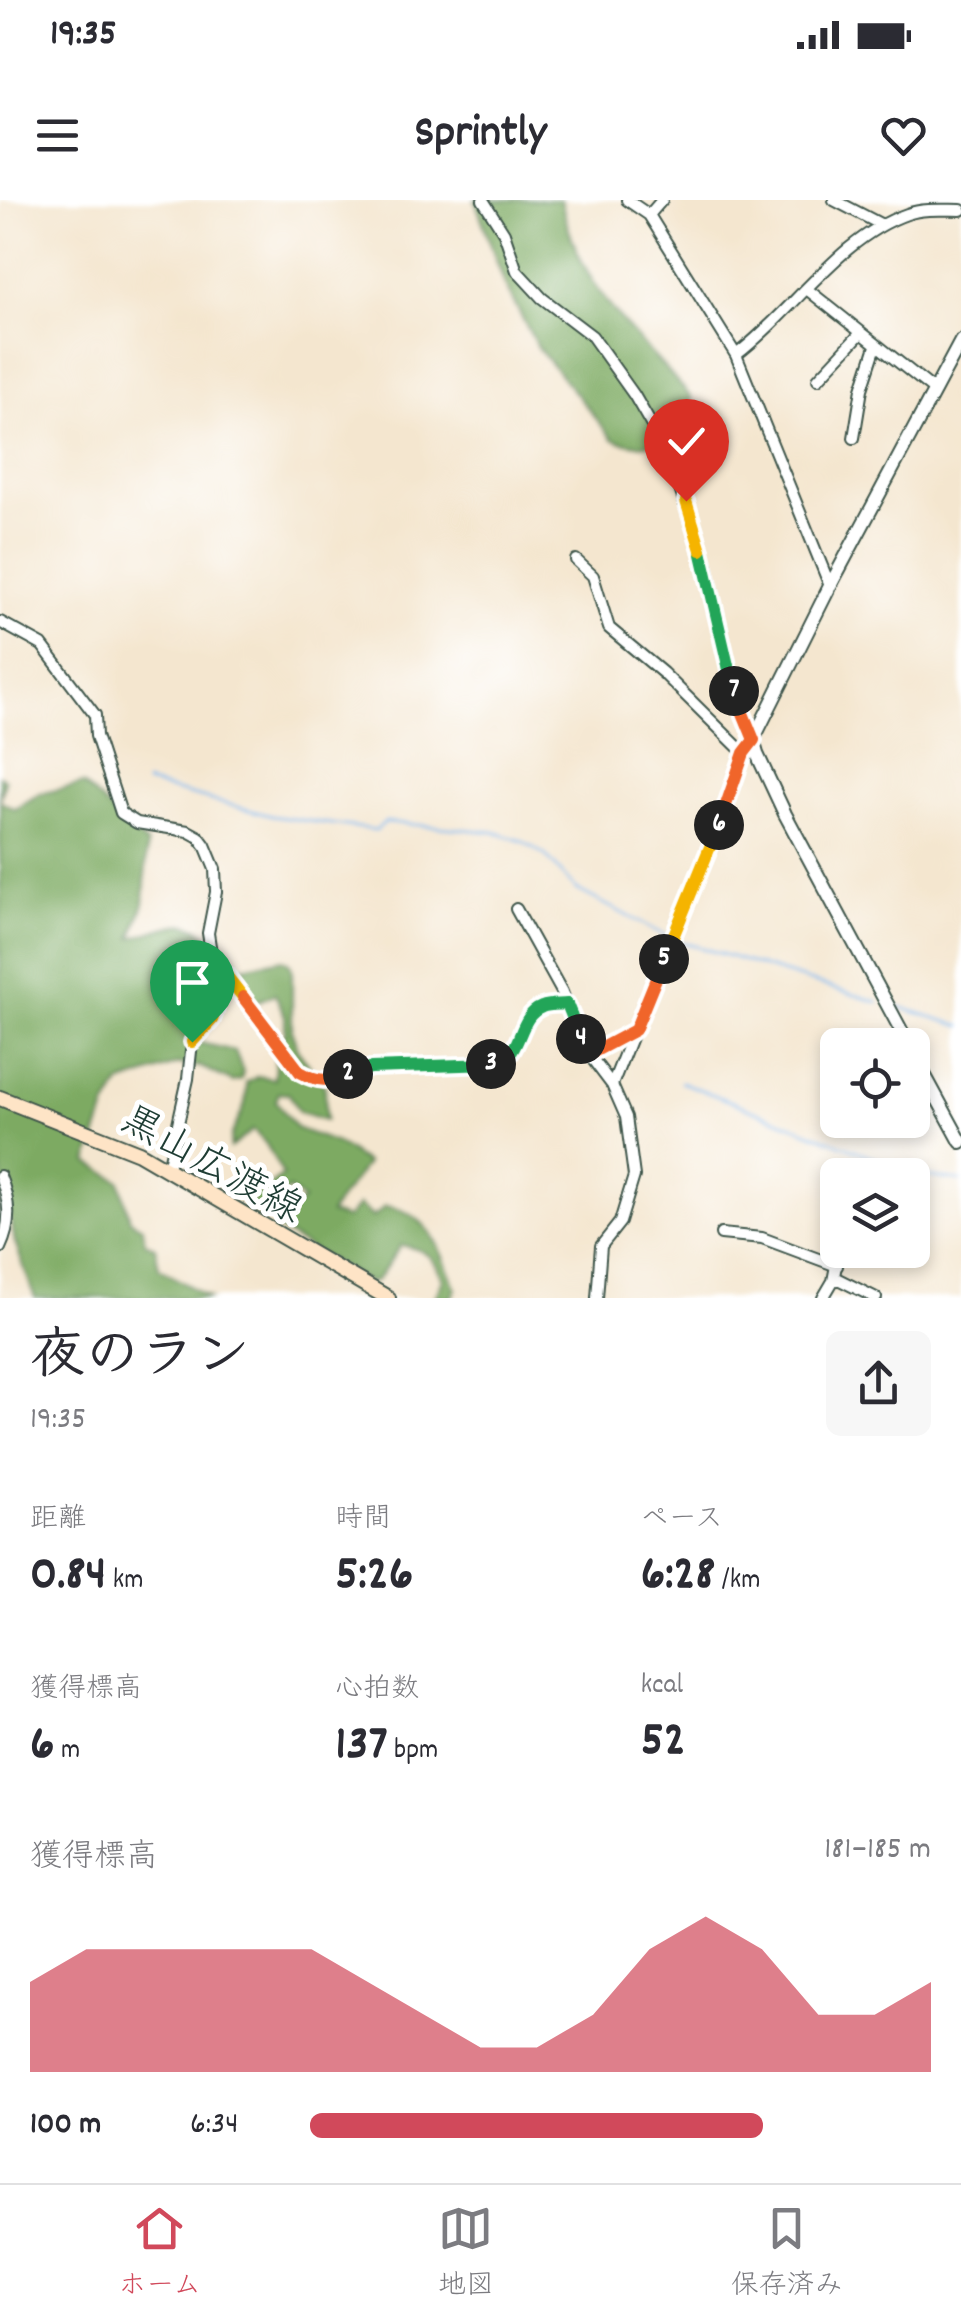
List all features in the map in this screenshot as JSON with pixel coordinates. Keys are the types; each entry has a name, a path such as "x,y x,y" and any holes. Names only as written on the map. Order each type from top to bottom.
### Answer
{"main road":[{"name":"黒山広渡線","path":"0,1098 104,1136 168,1168 388,1298"}],"street":[{"path":"483,200 504,232 518,272 542,298 592,336 634,394 667,452 707,567 731,683 756,754 900,1028"},
{"path":"627,200 649,215 736,355 830,586"},
{"path":"649,215 662,200"},
{"path":"834,200 882,226"},
{"path":"736,355 808,290 840,254 882,226 910,212 961,210"},
{"path":"808,290 934,391"},
{"path":"818,379 861,333"},
{"path":"612,1085 727,805 744,753 961,341"},
{"path":"854,438 862,390 876,346"},
{"path":"576,560 594,576 609,628 663,673 744,753"},
{"path":"0,622 42,644 95,715 96,736 121,814 148,827 188,832 206,845 215,869 216,892 208,933 216,1009 212,1020 192,1042 188,1080 168,1168"},
{"path":"516,910 567,1004 584,1048 612,1085 626,1116 634,1176 620,1222 601,1246 598,1298"},
{"path":"212,957 300,1072 312,1079 329,1081 360,1069 504,1063 529,1018 540,1007 567,1004"},
{"path":"590,1054 635,1030"},
{"path":"930,1084 961,1142"},
{"path":"0,1176 8,1199 9,1218 0,1248"},
{"path":"721,1234 762,1238 835,1271 876,1298"},
{"path":"824,1298 836,1268"}],"green space":[{"path":"475,200 561,200 581,260 595,285 629,330 691,397 690,412 677,433 666,440 640,445 613,439 538,348 505,285"},
{"path":"83,784 147,844 144,903 132,938 188,925 206,936 213,950 221,970 207,990 197,1042 235,1051 243,1071 241,1080 233,1082 201,1067 178,1064 120,1084 106,1108 88,1162 120,1181 130,1220 142,1227 145,1242 155,1247 159,1268 209,1298 35,1298 15,1243 0,1163 0,801 15,809 39,794"},
{"path":"283,959 290,964 292,973 292,1032 298,1050 325,1087 326,1120 299,1112 289,1094 279,1093 276,1101 296,1128 337,1143 366,1163 330,1214 347,1218 359,1205 373,1217 385,1206 414,1216 439,1247 456,1289 451,1298 435,1298 443,1279 432,1259 417,1249 401,1245 377,1280 370,1283 274,1227 303,1200 289,1189 260,1215 247,1209 255,1196 283,1175 266,1144 253,1130 230,1148 231,1139 245,1103 246,1083 258,1076 274,1079 276,1048 285,1033 285,1016 275,994 251,1004 228,970"}],"waterway":[{"path":"146,783 272,816 376,830 385,822 494,832 522,841 545,855 576,889 668,937"},
{"path":"676,940 878,1002"},
{"path":"896,1006 961,1026"},
{"path":"681,1082 922,1176 961,1181"}],"route":[{"path":"192,1042 212,1020 216,1009 212,957 273,1040 300,1072 312,1079 329,1081 371,1068 504,1063 529,1018 540,1007 567,1004 590,1054 635,1030 727,805 744,753 754,740 731,683 707,567 686,501"}]}
